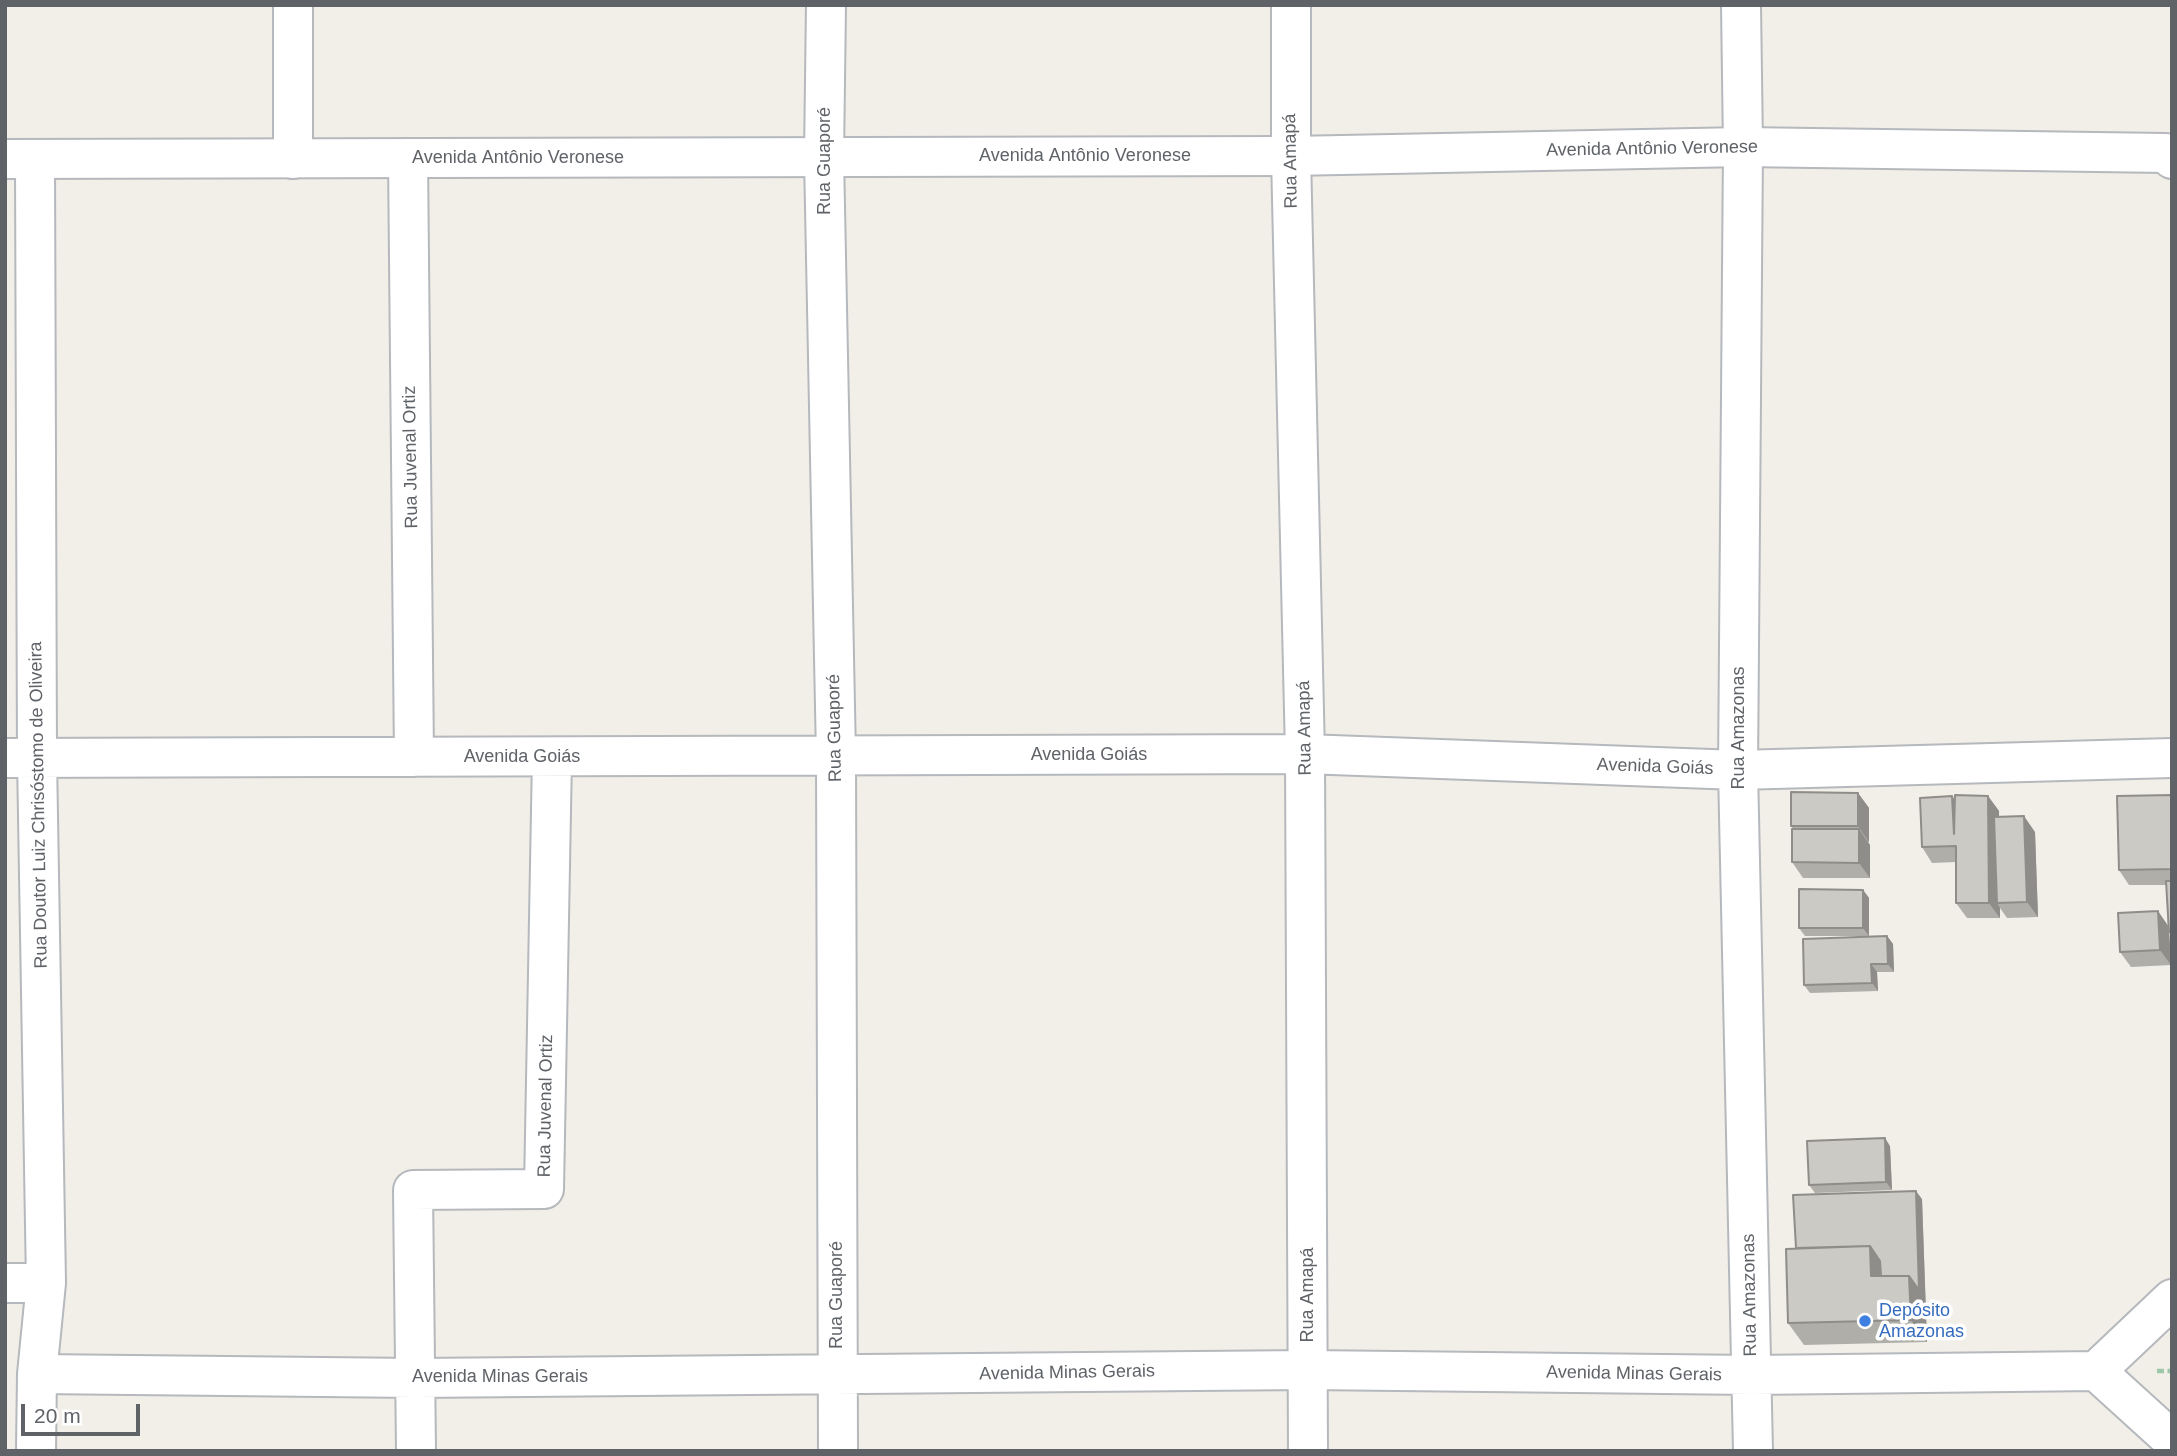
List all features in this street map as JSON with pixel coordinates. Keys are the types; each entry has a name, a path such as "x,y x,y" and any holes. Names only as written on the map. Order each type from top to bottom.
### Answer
{"street":[{"path":"293,5 293,159"},
{"name":"Rua Guaporé","path":"826,5 824,157 836,756 838,1451"},
{"name":"Rua Amapá","path":"1291,5 1291,156 1306,754 1308,1451"},
{"name":"Rua Amazonas","path":"1741,5 1743,147 1738,770 1753,1451"},
{"name":"Avenida Antônio Veronese","path":"20,159 1291,156 1743,147 2170,153"},
{"name":"Rua Juvenal Ortiz","path":"408,158 414,757"},
{"name":"Rua Doutor Luiz Chrisóstomo de Oliveira","path":"20,159 21,758 46,1283 37,1374 37,1451"},
{"name":"Avenida Goiás","path":"21,758 1306,754 1738,770 2172,758"},
{"name":"Rua Juvenal Ortiz","path":"416,1451 413,1189 544,1189 552,757"},
{"path":"5,1283 46,1283"},
{"path":"2172,1299 2096,1371 2172,1440"},
{"name":"Avenida Minas Gerais","path":"37,1374 416,1378 1308,1370 1752,1375 2096,1371"}],"building":[{"path":"1791,792 1858,793 1858,826 1791,826"},
{"path":"1955,795 1988,796 1989,903 1956,903 1956,846 1922,847 1920,798 1952,796 1954,834"},
{"path":"2172,795 2172,869 2119,870 2117,796"},
{"path":"2024,816 2027,902 1997,903 1994,817"},
{"path":"1792,829 1859,829 1859,863 1792,862"},
{"path":"2166,881 2172,881 2172,931 2169,932"},
{"path":"1799,889 1863,890 1863,928 1799,928"},
{"path":"2158,911 2160,950 2120,952 2118,913"},
{"path":"1887,936 1888,964 1871,964 1872,983 1804,985 1803,939"},
{"path":"1885,1138 1886,1182 1809,1185 1807,1141"},
{"path":"1916,1191 1919,1290 1909,1276 1881,1276 1880,1261 1870,1246 1796,1248 1793,1195"},
{"path":"1870,1246 1871,1276 1909,1276 1911,1320 1788,1323 1786,1249"}],"place":[{"name":"Depósito Amazonas","path":"1865,1321"}]}
